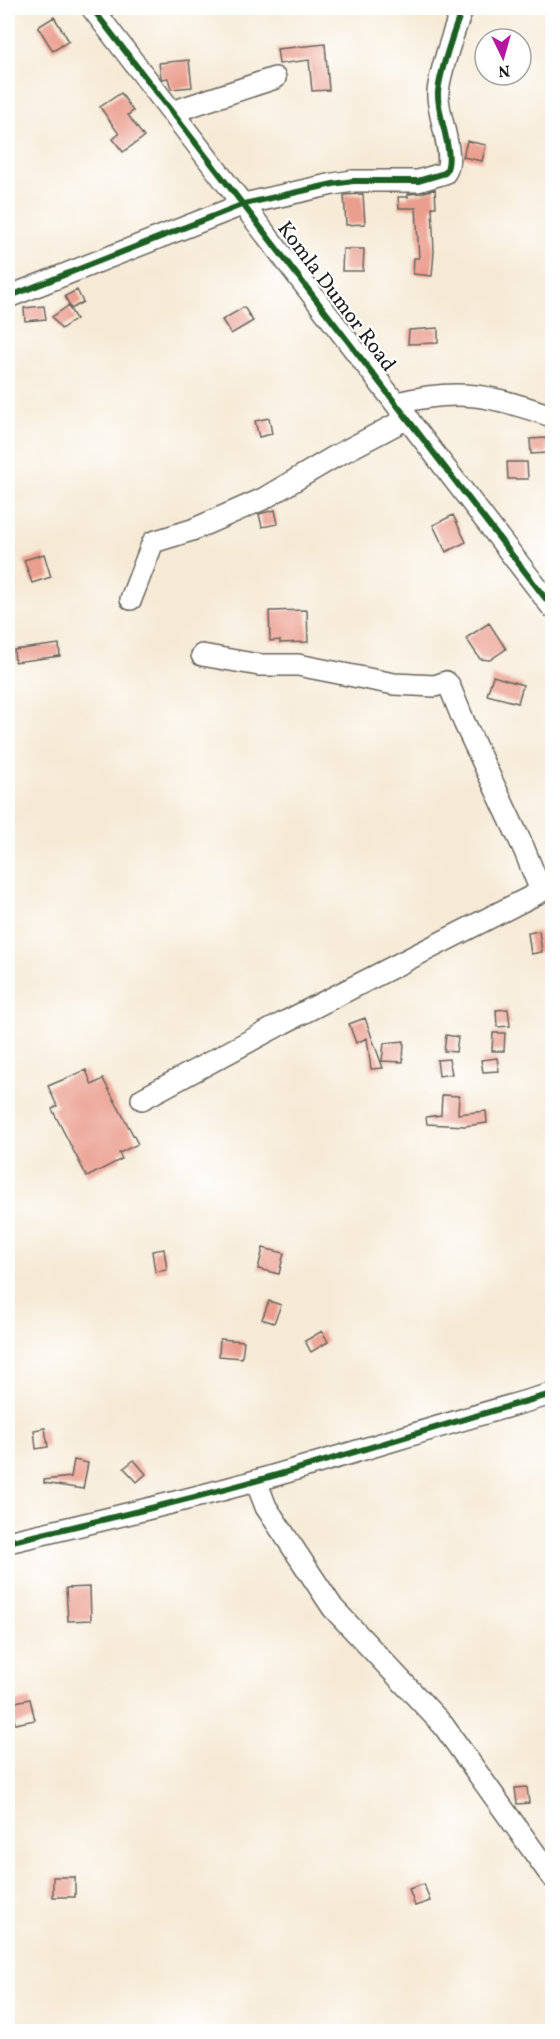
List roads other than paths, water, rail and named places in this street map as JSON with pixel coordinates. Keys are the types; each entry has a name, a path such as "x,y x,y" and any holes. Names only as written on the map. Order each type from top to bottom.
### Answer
{"street":[{"name":"Komla Dumor Road","path":"92,8 552,606"},
{"path":"8,297 243,204 333,184 353,181 418,181 445,173 449,161 440,116 438,92 463,8"},
{"path":"172,112 275,78"},
{"path":"131,598 153,542 192,530 263,499 334,457 421,397 453,394 476,395 504,400 552,416"},
{"path":"142,1099 293,1018 547,888 519,839 446,682 435,686 394,684 298,665 259,665 202,655"},
{"path":"8,1542 155,1508 256,1481 552,1394"},
{"path":"256,1481 266,1507 333,1608 443,1725 552,1877"}]}
